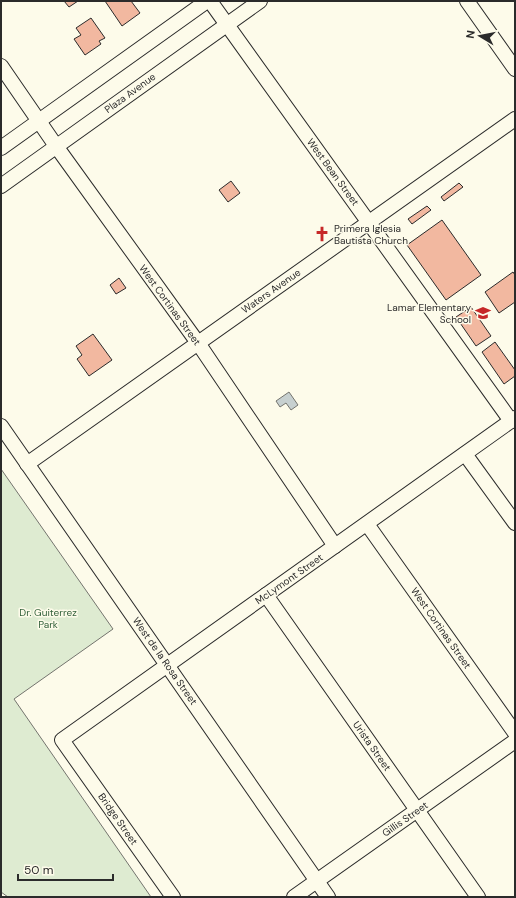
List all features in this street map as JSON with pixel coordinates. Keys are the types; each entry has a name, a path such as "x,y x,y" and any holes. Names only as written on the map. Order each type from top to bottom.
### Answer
{"street":[{"path":"1,148 38,120 207,1"},
{"name":"West Bean Street","path":"210,1 368,222 513,420"},
{"name":"Plaza Avenue","path":"1,186 260,1"},
{"path":"467,1 515,69"},
{"name":"West Cortinas Street","path":"1,66 56,146 198,343 335,546"},
{"name":"Waters Avenue","path":"27,464 515,119"},
{"name":"McLymont Street","path":"62,740 513,420"},
{"name":"West de la Rosa Street","path":"1,426 328,897"},
{"path":"465,454 515,524"},
{"name":"West Cortinas Street","path":"366,524 515,733"},
{"name":"Urista Street","path":"266,595 478,897"},
{"name":"Bridge Street","path":"62,740 173,897"},
{"name":"Gillis Street","path":"294,897 515,741"}],"green space":[{"name":"Dr. Guiterrez Park","path":"1,469 113,629 14,699 151,897 8,897 1,892"}],"shaded area":[{"path":"289,392 298,405 291,410 286,403 280,407 276,401"}],"building":[{"path":"64,1 78,1 69,7"},
{"path":"105,1 131,1 140,13 122,26"},
{"path":"91,18 105,38 99,41 101,44 85,55 74,39 81,35 76,28"},
{"path":"231,181 240,193 228,202 219,190"},
{"path":"459,183 463,187 444,201 441,197"},
{"path":"427,206 431,210 412,224 408,219"},
{"path":"442,220 481,275 446,300 407,245"},
{"path":"513,272 515,275 515,302 499,313 485,292"},
{"path":"119,278 126,288 116,294 110,285"},
{"path":"471,307 491,336 476,346 456,317"},
{"path":"93,334 112,360 89,376 77,359 82,355 76,346"},
{"path":"495,342 515,370 515,376 504,384 482,352"}],"place":[{"name":"Primera Iglesia Bautista Church","path":"322,234"},
{"name":"Lamar Elementary School","path":"483,313"}]}
